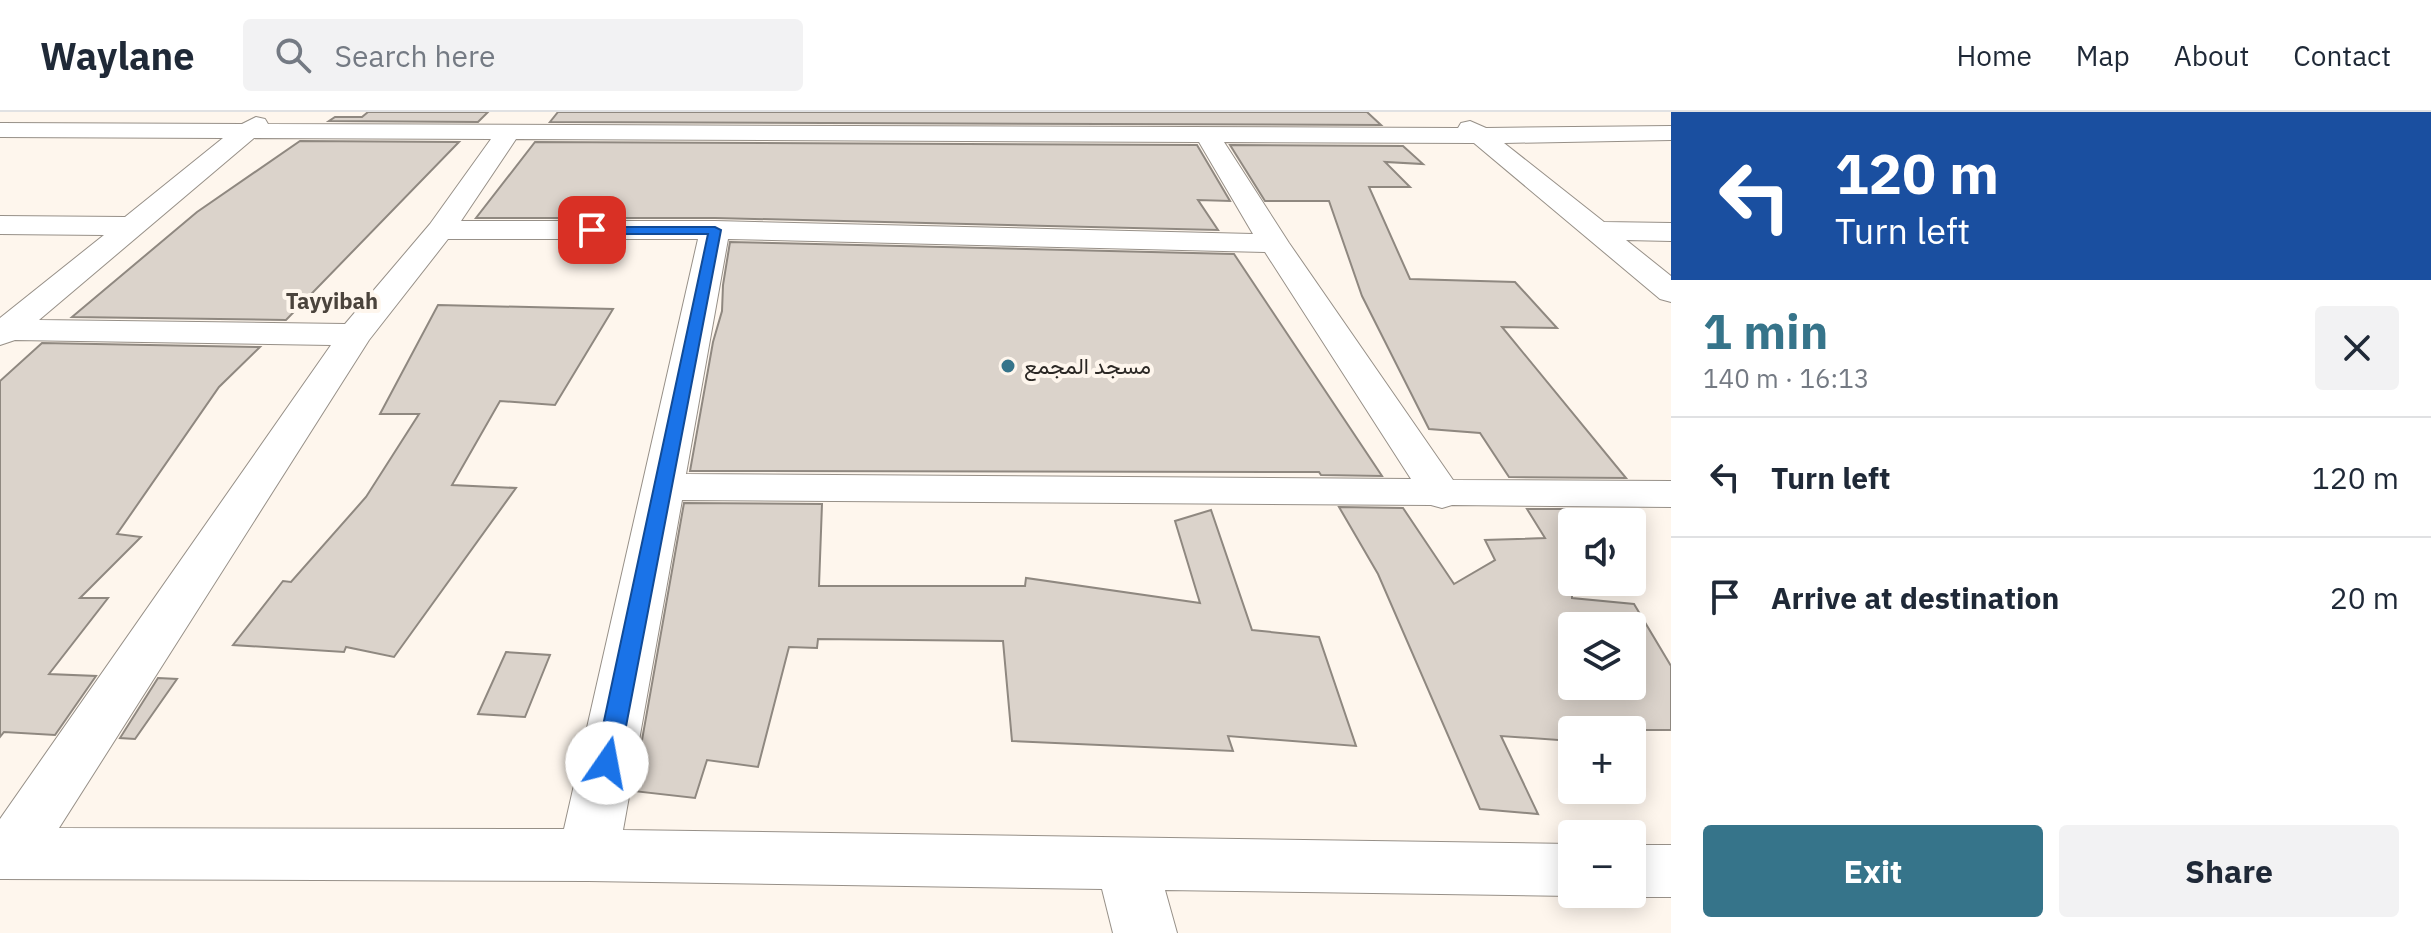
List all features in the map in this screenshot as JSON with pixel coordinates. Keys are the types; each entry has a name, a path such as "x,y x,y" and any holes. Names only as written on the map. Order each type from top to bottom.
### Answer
{"street":[{"path":"3,332 270,112"},
{"path":"1450,112 1671,292"},
{"path":"0,130 509,132 855,122 1206,134 1479,136 1671,133"},
{"path":"5,853 355,335 440,230 509,132"},
{"path":"1206,134 1274,243 1442,495"},
{"path":"0,225 132,226"},
{"path":"440,230 715,230 1274,243"},
{"path":"588,855 715,230"},
{"path":"1595,231 1671,232"},
{"path":"3,332 355,335"},
{"path":"665,487 1442,495 1671,494"},
{"path":"5,853 588,855 1558,870"},
{"path":"1127,865 1145,933"},
{"path":"1646,871 1671,871"}],"building":[{"path":"368,112 488,112 478,122 329,121 335,117 362,117"},
{"path":"558,112 1367,112 1381,125 550,122"},
{"path":"300,141 459,142 286,320 72,317 197,212"},
{"path":"535,142 1197,145 1230,201 1198,200 1218,230 715,218 476,218"},
{"path":"1230,145 1403,146 1423,164 1385,162 1410,187 1369,187 1410,279 1515,282 1557,328 1502,327 1626,478 1509,477 1480,433 1429,429 1362,296 1329,201 1265,201"},
{"name":"مسجد المجمع","path":"730,242 1234,254 1382,476 1321,475 1319,472 690,471 713,342 722,311"},
{"path":"438,305 613,309 555,405 500,401 452,485 516,488 394,657 346,647 344,652 233,645 283,581 291,582 366,497 419,414 380,414"},
{"path":"42,343 260,347 219,387 117,534 141,537 80,598 108,598 49,674 96,676 55,735 4,732 0,737 0,381"},
{"path":"684,503 822,504 819,586 1025,586 1026,578 1200,603 1175,521 1211,510 1252,630 1319,637 1356,746 1228,736 1233,751 1012,741 1003,641 818,639 817,648 789,647 758,767 707,760 695,798 633,791"},
{"path":"1339,507 1403,508 1454,584 1495,560 1485,540 1545,538 1527,509 1558,509 1558,596 1634,604 1639,612 1558,612 1558,700 1646,700 1646,624 1671,666 1671,730 1646,730 1646,716 1558,716 1558,740 1501,736 1538,814 1480,809 1378,574"},
{"path":"506,652 550,655 525,717 478,714"},
{"path":"158,678 177,679 135,739 120,738"}],"place":[{"name":"مسجد المجمع","path":"1008,366"}],"district":[{"name":"Tayyibah","path":"332,301"}],"route":[{"path":"592,230 715,230 607,763"}]}
